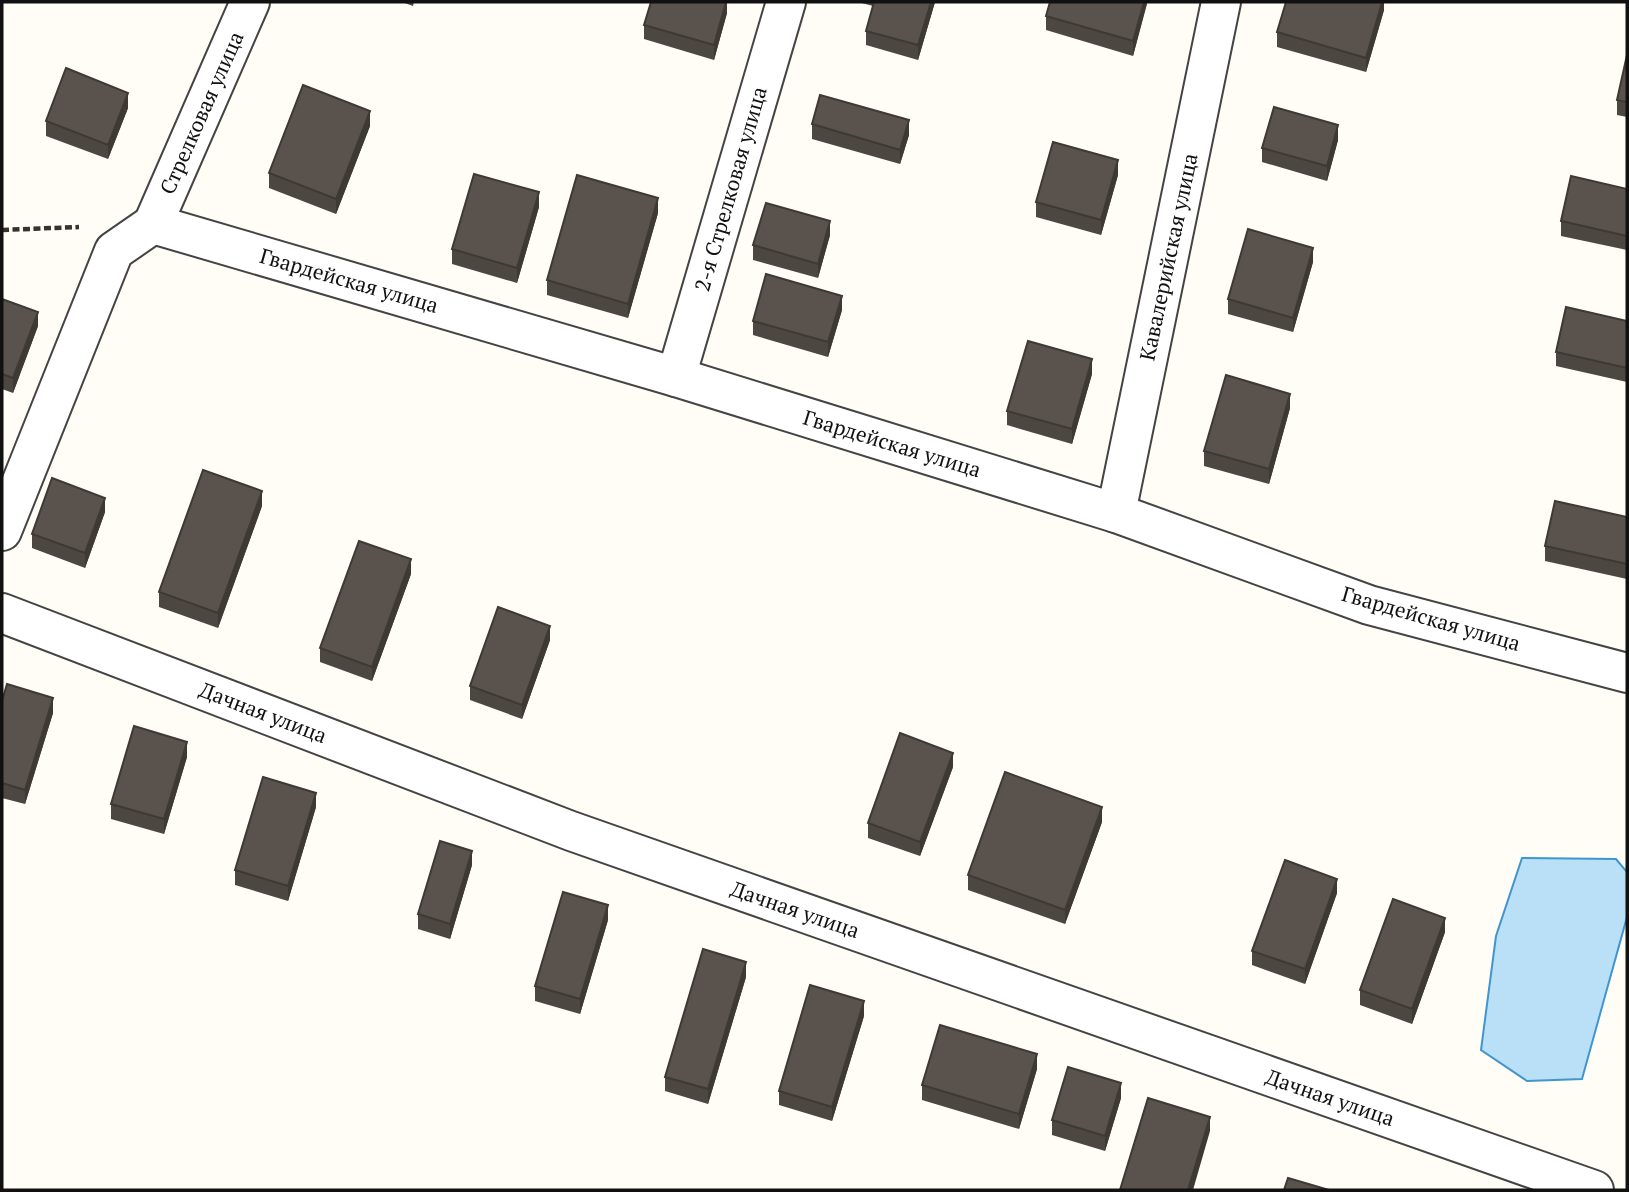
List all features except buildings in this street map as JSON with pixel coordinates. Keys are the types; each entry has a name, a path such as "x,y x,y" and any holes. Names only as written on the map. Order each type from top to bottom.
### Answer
{"street":[{"name":"Стрелковая улица","path":"153,224 250,2"},
{"name":"2-я Стрелковая улица","path":"676,377 786,2"},
{"name":"Кавалерийская улица","path":"1116,513 1222,2"},
{"name":"Гвардейская улица","path":"153,224 676,377 1116,513 1368,605 1627,673"},
{"path":"2,531 114,251 153,224"},
{"name":"Дачная улица","path":"2,613 570,831 1594,1190"}],"water":[{"path":"1522,858 1616,859 1627,872 1627,917 1582,1079 1527,1081 1481,1050 1496,936"}]}
